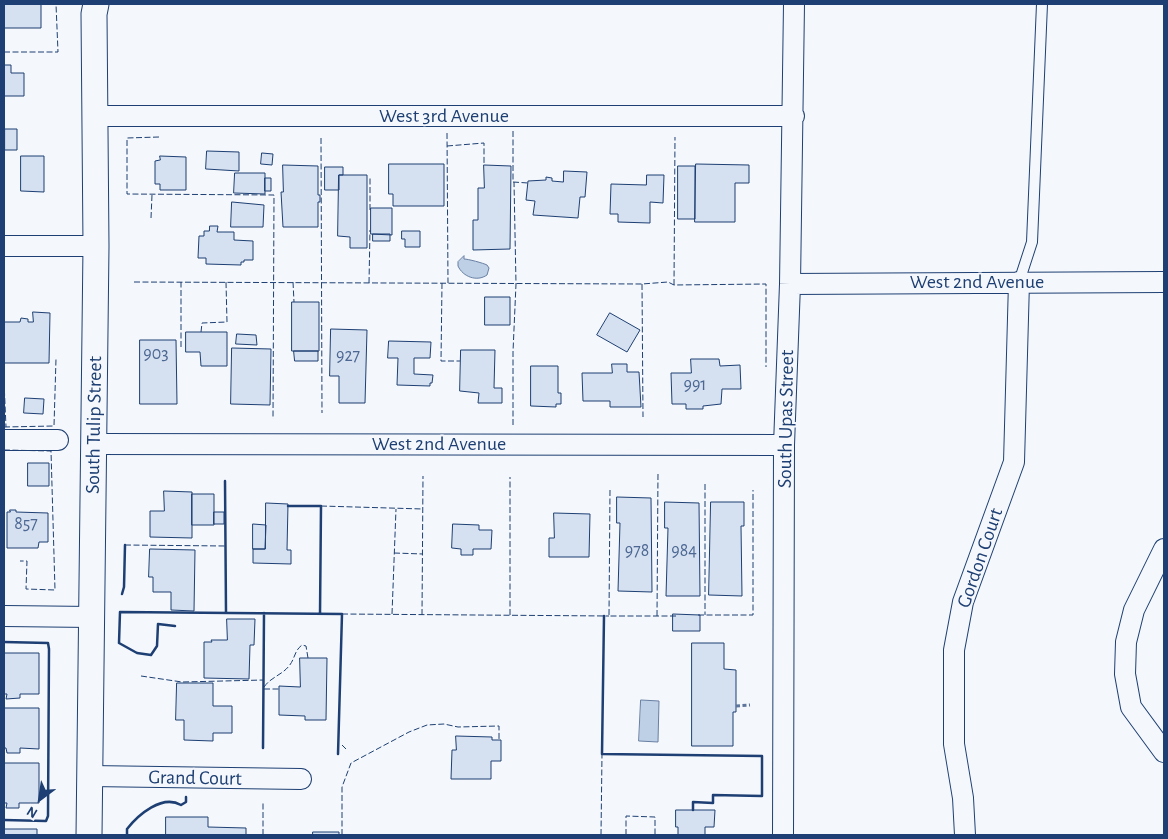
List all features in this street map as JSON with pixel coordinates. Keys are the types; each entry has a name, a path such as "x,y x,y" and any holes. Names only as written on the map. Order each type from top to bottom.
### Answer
{"street":[{"name":"South Upas Street","path":"783,835 784,445 794,116 794,4"},
{"name":"South Tulip Street","path":"89,835 96,246 92,7"},
{"name":"West 3rd Avenue","path":"94,116 794,116"},
{"path":"4,246 96,246"},
{"name":"Gordon Court","path":"965,835 963,798 954,744 954,650 962,602 1014,462 1019,282"},
{"name":"West 2nd Avenue","path":"790,284 1164,282"},
{"path":"4,440 58,440"},
{"name":"West 2nd Avenue","path":"93,444 784,445"},
{"path":"1164,549 1134,610 1126,642 1125,674 1131,707 1164,752"},
{"path":"4,616 92,617"},
{"name":"Grand Court","path":"90,776 301,779"}],"lane":[{"path":"1019,282 1032,242 1042,4"}],"path":[{"path":"736,706 750,705"}],"water":[{"path":"464,256 464,259 487,265 489,268 487,275 475,278 463,273 458,266 458,262"},
{"path":"641,700 659,701 658,742 639,741"}],"building":[{"path":"4,4 41,4 41,28 4,28"},
{"path":"4,65 11,65 11,73 24,73 24,96 4,96"},
{"path":"5,129 17,129 17,150 5,150"},
{"path":"207,151 239,152 239,171 206,169"},
{"path":"262,153 273,154 272,165 261,164"},
{"path":"21,156 44,156 44,192 21,191"},
{"path":"160,156 186,157 186,190 160,190 160,184 155,184 155,161 160,160"},
{"path":"389,164 444,164 444,206 393,206 393,194 389,194"},
{"path":"696,164 749,165 749,183 735,183 735,222 695,222"},
{"path":"283,165 318,166 318,195 320,195 320,202 318,202 318,227 283,227 281,192 283,192"},
{"path":"484,165 511,166 510,249 473,250 473,220 478,220 478,188 484,188"},
{"path":"678,166 695,166 695,219 678,219"},
{"path":"325,167 343,167 343,175 339,175 339,190 325,190"},
{"path":"564,171 587,172 585,197 580,197 578,218 533,215 535,201 526,200 528,181 546,180 546,177 552,178 552,181 563,182"},
{"path":"235,173 265,173 265,194 234,193"},
{"path":"339,175 367,175 367,248 350,248 350,237 338,236"},
{"path":"647,175 664,175 663,203 650,202 650,223 618,222 618,214 610,214 611,184 646,185"},
{"path":"265,178 271,178 271,191 265,191"},
{"path":"232,202 264,205 263,227 231,227"},
{"path":"371,208 392,208 392,235 371,234"},
{"path":"210,226 218,226 217,232 234,232 234,240 253,241 253,260 244,260 244,262 241,262 241,265 206,264 206,258 198,258 199,236 204,236 204,231 209,231"},
{"path":"402,231 420,231 420,247 405,247"},
{"path":"373,234 390,234 390,241 373,241"},
{"path":"485,297 510,297 510,325 485,325"},
{"path":"292,302 319,302 319,351 292,351"},
{"path":"33,312 50,313 49,363 4,363 4,322 20,322 21,318 28,319 28,322 33,322"},
{"path":"610,313 640,330 627,352 597,335"},
{"path":"331,329 367,330 365,403 339,403 339,376 330,376"},
{"path":"186,332 227,332 227,366 201,366 200,352 186,352"},
{"path":"237,334 256,335 257,345 236,344"},
{"path":"140,340 176,340 177,404 140,404"},
{"path":"389,341 431,342 430,358 414,358 414,374 433,375 430,386 397,385 398,358 388,358"},
{"path":"232,348 271,349 270,405 231,404"},
{"path":"461,350 495,350 494,388 502,388 502,403 478,403 479,393 460,391"},
{"path":"294,351 318,351 318,361 295,361"},
{"path":"691,359 719,359 720,366 740,365 741,389 722,389 721,404 703,406 703,409 686,409 686,404 672,404 671,373 691,373"},
{"path":"612,364 627,364 627,372 639,372 641,407 610,407 610,401 583,401 582,373 612,373"},
{"path":"531,366 558,366 558,393 561,393 561,404 556,404 556,407 531,406"},
{"path":"25,398 44,399 43,414 24,413"},
{"path":"28,463 49,463 49,486 28,486"},
{"path":"164,491 192,492 192,538 150,537 150,511 164,511"},
{"path":"192,494 214,494 214,525 192,525"},
{"path":"617,497 651,498 652,592 618,591 620,523 617,523"},
{"path":"665,502 699,503 700,596 666,596 668,528 665,528"},
{"path":"711,502 744,502 744,526 741,526 742,596 709,595"},
{"path":"266,503 288,504 287,550 291,550 291,564 253,563 253,549 265,549"},
{"path":"10,510 16,510 16,512 48,513 48,542 39,542 38,548 7,548 7,512 10,512"},
{"path":"214,512 224,512 224,524 214,524"},
{"path":"554,513 590,514 589,557 549,557 549,538 554,538"},
{"path":"253,524 266,525 265,549 253,549"},
{"path":"453,524 479,525 479,530 492,530 491,549 473,549 473,555 461,555 461,549 452,548"},
{"path":"150,549 195,550 194,611 171,610 171,592 153,592 153,577 149,577"},
{"path":"673,614 700,615 700,631 673,631"},
{"path":"227,619 255,619 254,645 250,645 249,679 204,678 204,642 227,640"},
{"path":"692,643 724,643 724,669 736,670 736,712 733,712 733,746 692,746"},
{"path":"4,653 39,653 39,694 20,694 20,698 6,699 7,694 4,694"},
{"path":"300,658 327,658 326,720 305,720 305,716 279,715 279,686 300,687"},
{"path":"177,683 213,683 213,706 232,706 232,733 213,733 213,741 184,740 184,720 176,720"},
{"path":"4,708 39,708 39,749 20,748 20,753 7,753 6,748 4,748"},
{"path":"456,736 492,737 492,740 501,740 501,761 491,761 491,779 451,779 452,750 456,750"},
{"path":"4,763 39,763 39,803 19,803 19,808 6,808 7,803 4,803"},
{"path":"676,810 715,810 714,827 705,827 705,835 678,835"},
{"path":"166,817 208,817 208,827 246,828 246,835 166,835"},
{"path":"4,829 37,829 37,835 4,835"},
{"path":"313,832 339,832 339,835 313,835"}],"fence":[{"path":"4,52 58,52 56,4"},
{"path":"513,131 513,182 528,183"},
{"path":"447,133 448,283"},
{"path":"159,137 127,138 127,194 274,195 273,419"},
{"path":"674,285 675,137"},
{"path":"321,138 322,413"},
{"path":"447,146 484,143 484,165"},
{"path":"370,177 370,210"},
{"path":"513,425 513,352 516,284 514,182"},
{"path":"151,218 152,195"},
{"path":"369,283 370,230"},
{"path":"134,282 642,284 668,282 674,285 766,284 766,367"},
{"path":"181,282 181,347"},
{"path":"201,332 202,323 227,322 226,282"},
{"path":"293,282 294,302"},
{"path":"442,283 441,361 460,361"},
{"path":"642,284 643,417"},
{"path":"4,427 54,426 56,359"},
{"path":"4,381 6,427"},
{"path":"4,450 51,451 55,590 26,589 27,561 20,561"},
{"path":"657,616 658,472"},
{"path":"422,615 423,476"},
{"path":"510,477 510,615"},
{"path":"705,484 705,615"},
{"path":"610,490 609,616 676,616"},
{"path":"698,615 753,615 753,490"},
{"path":"321,506 423,509"},
{"path":"392,614 396,509"},
{"path":"125,545 225,546"},
{"path":"394,553 423,554"},
{"path":"342,614 609,616"},
{"path":"264,687 289,666 297,650 302,645 306,646 308,658"},
{"path":"141,676 182,682 264,680"},
{"path":"264,689 279,689"},
{"path":"342,835 342,787 351,763 409,732 427,725 444,724 458,727 499,726 499,740"},
{"path":"342,745 346,749"},
{"path":"601,835 602,754"},
{"path":"263,802 263,835"},
{"path":"626,835 626,816 655,817 655,835"}],"wall":[{"path":"225,481 226,613"},
{"path":"288,506 321,506 320,614"},
{"path":"122,594 124,587 125,545"},
{"path":"175,626 158,624 157,646 151,655 137,653 119,643 120,612 342,614 338,754"},
{"path":"263,748 264,613"},
{"path":"604,616 602,754 762,756 762,796 713,795 713,803 693,802 693,810"},
{"path":"4,642 48,643 49,649 48,816 46,821 4,820"},
{"path":"127,835 127,829 144,812 166,802 174,802 181,805 186,802 186,797"}]}
